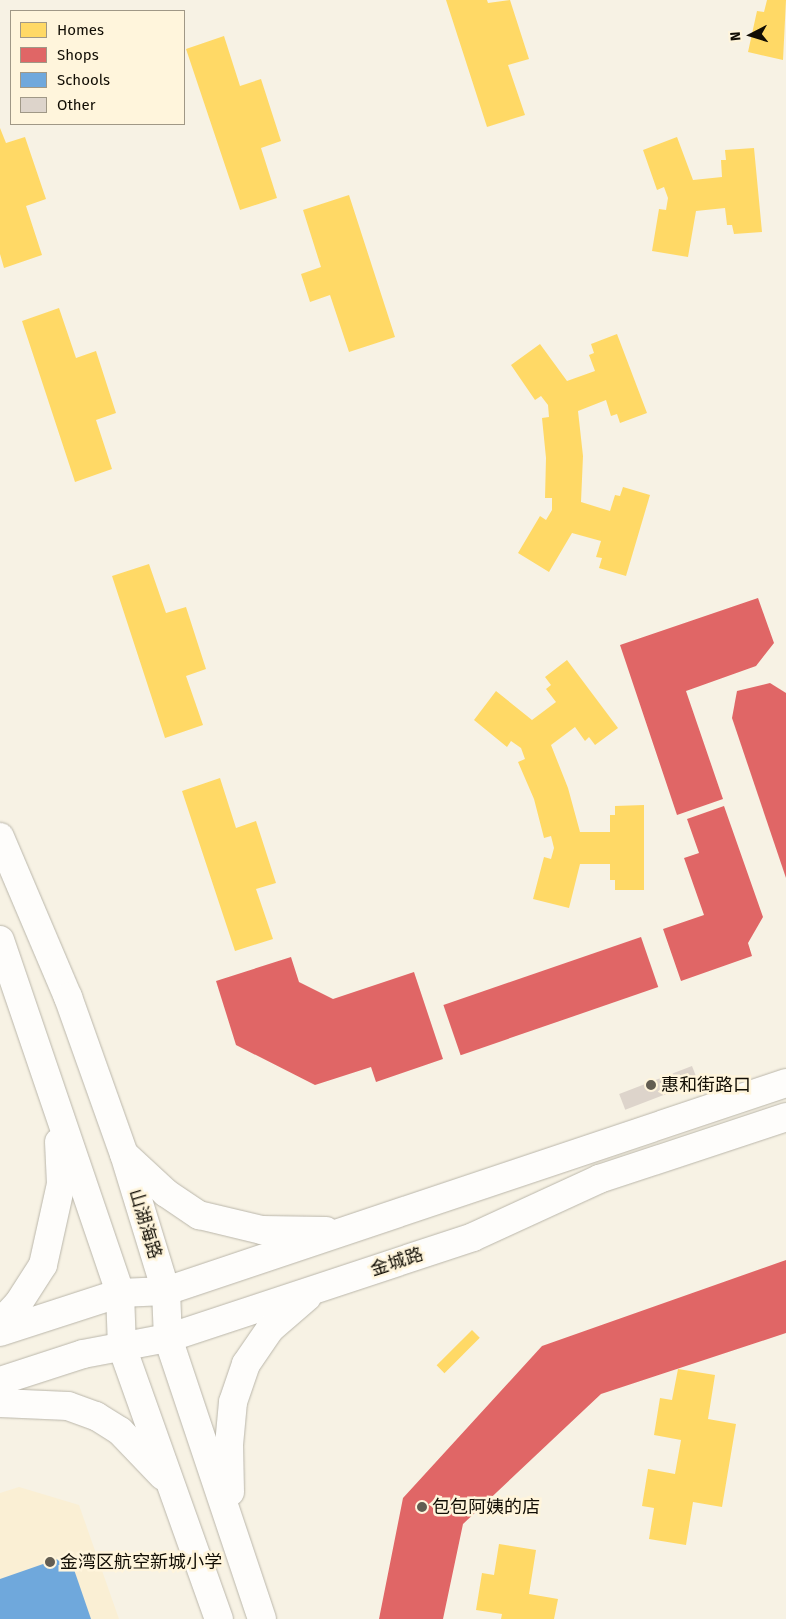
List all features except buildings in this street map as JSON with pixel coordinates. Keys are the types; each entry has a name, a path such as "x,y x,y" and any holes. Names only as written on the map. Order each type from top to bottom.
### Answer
{"street":[{"name":"山湖海路","path":"0,837 68,997 124,1154 166,1292 168,1338 231,1519 262,1619"},
{"path":"0,940 120,1293 122,1347 218,1619"},
{"path":"0,1332 120,1293 166,1292 352,1231 786,1083"},
{"path":"0,1323 18,1304 43,1265 50,1241 61,1184 57,1111"},
{"name":"金城路","path":"0,1381 83,1354 168,1338 473,1237 599,1179 786,1117"},
{"path":"124,1154 166,1193 200,1215 262,1230 352,1231"},
{"path":"231,1519 229,1446 233,1402 246,1364 270,1330 315,1289"},
{"path":"0,1403 68,1406 96,1416 120,1431 140,1449 172,1487"}],"shaded area":[{"name":"金湾区航空新城小学","path":"19,1487 79,1505 119,1619 0,1619 0,1493"}],"place":[{"name":"惠和街路口","path":"651,1085"},
{"name":"包包阿姨的店","path":"422,1507"},
{"name":"金湾区航空新城小学","path":"50,1562"}]}
